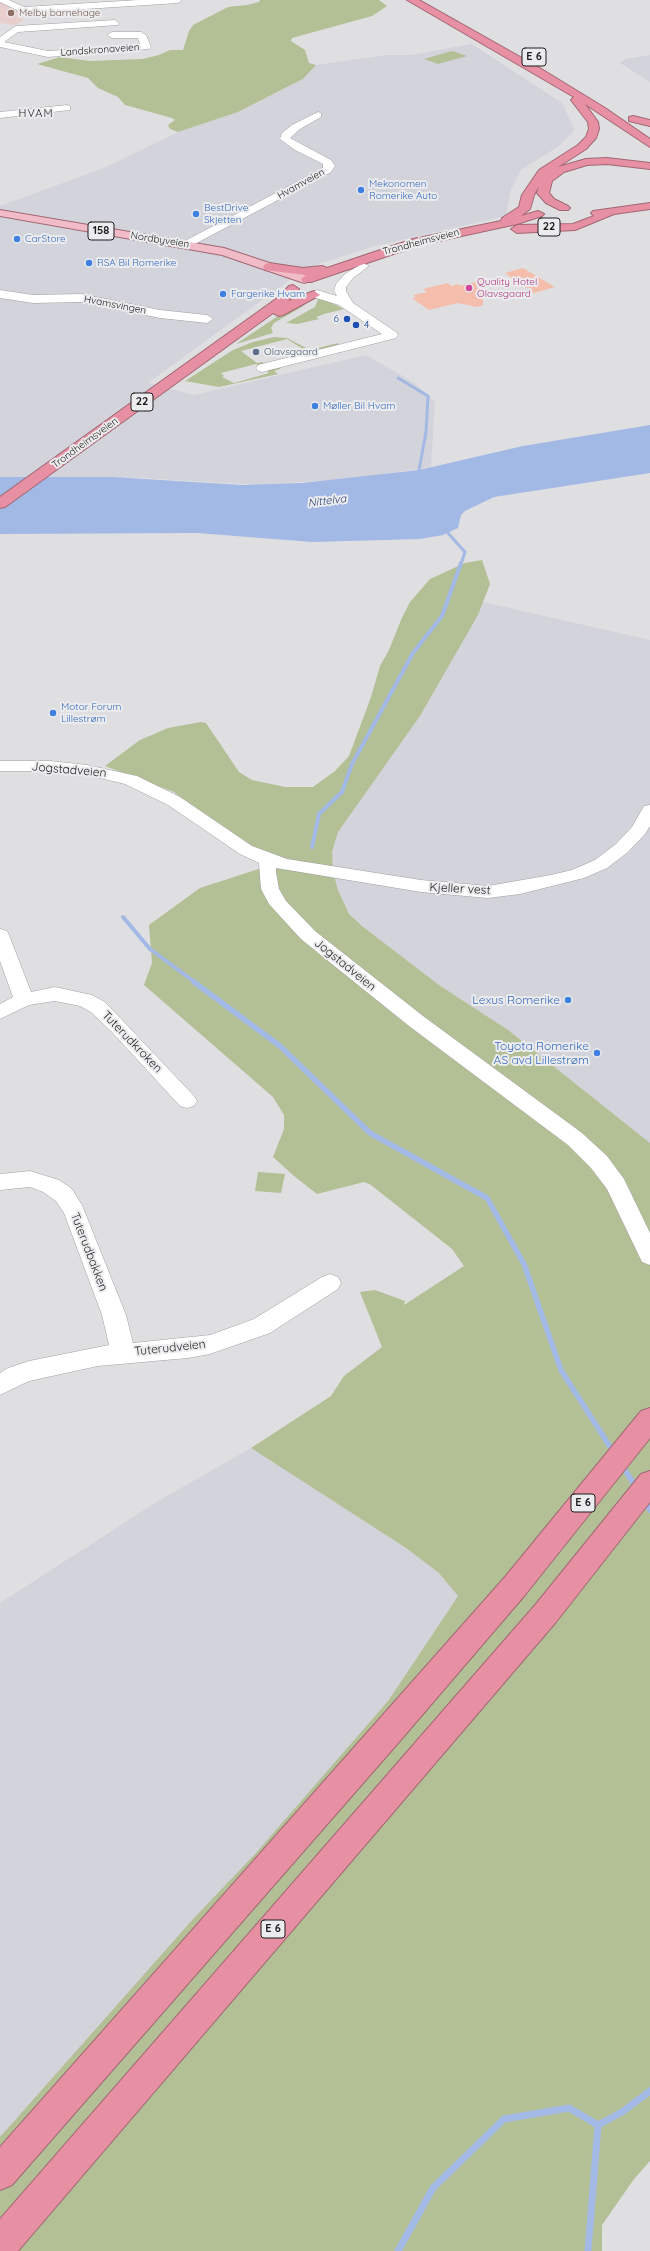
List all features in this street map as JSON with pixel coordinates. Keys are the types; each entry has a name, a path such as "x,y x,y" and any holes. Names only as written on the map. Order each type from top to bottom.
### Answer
{"highway":[{"name":"E 6","path":"412,0 561,85 650,144"},
{"path":"431,0 471,21"},
{"name":"E 6","path":"518,48 556,70"},
{"path":"485,229 520,212 526,206 528,196 543,172 582,147 594,133 594,126 591,118 561,85"},
{"path":"602,98 611,104"},
{"path":"650,124 630,117 650,131"},
{"path":"575,211 550,201 543,193 544,185 547,179 560,170 586,162 607,161 650,166"},
{"path":"534,186 534,195 539,213"},
{"name":"22","path":"575,211 650,201"},
{"name":"22","path":"575,211 568,223 552,223 543,220 539,213 550,208 575,211 612,210 650,206"},
{"name":"22","path":"485,229 575,226 608,214 612,210"},
{"name":"Trondheimsveien","path":"306,279 517,221 539,213"},
{"name":"Trondheimsveien","path":"485,229 552,223"},
{"name":"22","path":"269,267 309,272 358,264"},
{"name":"Trondheimsveien","path":"328,287 337,277 358,264"},
{"path":"306,279 319,281 328,287"},
{"name":"22","path":"293,287 306,279"},
{"path":"293,287 303,293 315,294"},
{"name":"Trondheimsveien","path":"0,504 284,299 293,287"},
{"name":"22","path":"315,294 328,287"},
{"name":"Trondheimsveien","path":"190,368 233,344 292,304 315,294"},
{"name":"E 6","path":"0,2173 384,1738 515,1586 650,1419"},
{"name":"E 6","path":"0,2245 546,1613 650,1482"}],"main road":[{"name":"Nordbyveien","path":"0,212 56,224 187,244 224,252 306,279"},
{"name":"Nordbyveien","path":"203,248 275,274 293,287"}],"street":[{"path":"2,0 23,10 112,2 178,0"},
{"name":"Landskronaveien","path":"112,2 110,8 118,30 112,35"},
{"path":"0,43 16,29 115,23"},
{"name":"Landskronaveien","path":"12,46 48,54 146,47 141,35 112,35 101,37"},
{"path":"0,51 12,46 35,42"},
{"path":"0,43 12,46"},
{"path":"0,115 67,108"},
{"name":"Hvamveien","path":"187,244 327,170 330,166 327,162 285,139 286,135 296,127 318,115"},
{"path":"344,303 340,286 358,264"},
{"path":"268,364 392,335 344,303 328,287"},
{"name":"Hvamsvingen","path":"0,294 33,299 81,298 160,314 207,320"},
{"path":"315,294 344,303"},
{"name":"Jogstadveien","path":"0,766 50,766 87,770 131,780 161,793 246,850 268,860 267,872 270,889 278,904 308,935 416,1021 570,1135 599,1162 616,1185 650,1256"},
{"name":"Kjeller vest","path":"268,860 287,865 422,886 488,892 520,888 578,874 601,864 622,848 640,830 650,810"},
{"path":"0,935 24,1000"},
{"name":"Tuterudkroken","path":"0,1012 24,1000 55,994 85,1000 98,1007 187,1101"},
{"name":"Tuterudbakken","path":"0,1182 30,1180 44,1182 64,1195 74,1211 114,1315 121,1343 120,1353"},
{"name":"Tuterudveien","path":"0,1385 16,1375 30,1371 120,1353 188,1348 210,1344 236,1336 262,1326 330,1283"}],"shaded area":[{"name":"Melby barnehage","path":"0,1 21,12 23,21 15,25 0,23"},
{"path":"472,44 562,103 575,130 559,146 521,170 511,189 506,216 375,246 306,268 148,383 194,395 366,355 413,382 435,401 431,467 347,479 257,485 144,478 0,477 0,206 104,168 178,132 238,112 303,79 316,65 386,55 411,55"},
{"path":"650,55 650,82 620,63 625,59"},
{"path":"483,602 650,640 650,1143 508,1030 439,985 362,926 349,914 338,890 333,872 332,852 338,832 420,716 478,615"},
{"path":"251,1448 406,1548 439,1573 458,1596 388,1701 255,1854 193,1919 0,2137 0,1603 158,1501"}],"green space":[{"path":"260,0 379,0 387,6 372,16 292,38 291,41 305,50 309,63 316,65 303,79 238,112 178,132 170,129 168,125 175,120 172,118 125,105 118,97 98,88 88,78 37,64 60,57 89,61 143,59 159,55 170,50 183,50 189,31 193,25 228,7 247,5 259,2"},
{"path":"452,51 467,56 438,64 424,59"},
{"path":"318,299 326,300 344,309 316,317 319,319 297,324 286,323 315,307"},
{"path":"308,301 302,307 274,323 271,328 273,333 236,344 293,306"},
{"path":"274,337 287,338 310,350 338,343 338,345 302,355 300,353 306,351 287,339 241,351 257,363 263,362 260,366 256,364 221,373 224,376 222,377 234,383 269,373 266,370 281,366 280,369 274,371 278,374 219,387 185,381 233,350 253,342"},
{"path":"482,560 490,584 478,615 420,716 338,832 332,852 333,872 338,890 349,914 362,926 439,985 508,1030 650,1143 650,2161 634,2179 602,2225 602,2251 0,2251 0,2137 193,1919 255,1854 388,1701 458,1596 439,1573 406,1548 251,1448 331,1396 344,1376 382,1347 360,1292 375,1290 405,1301 404,1305 464,1266 452,1249 371,1185 364,1182 317,1194 294,1176 273,1157 284,1129 284,1115 273,1097 144,985 152,963 149,925 200,888 274,864 200,816 174,792 105,766 140,740 168,728 201,722 206,723 239,772 252,780 285,787 313,787 335,771 349,756 371,697 380,666 389,650 410,602 430,579 465,563"},
{"path":"258,1172 285,1174 281,1193 255,1191"}],"water":[{"name":"Nittelva","path":"650,425 650,473 494,497 465,511 461,515 458,528 443,535 420,539 312,542 197,533 0,534 0,477 112,477 242,485 302,483 419,470 523,446"}],"building":[{"path":"523,268 555,287 534,293 505,273"},
{"path":"483,280 483,305 477,307 458,303 429,310 412,298 416,297 413,295 427,292 423,289 448,283 451,286 458,284 460,286"}],"waterway":[{"path":"398,378 428,396 426,432 419,470 424,473"},
{"path":"448,533 465,552 461,564"},
{"path":"312,847 319,814 342,792 352,764 413,653 442,616 461,563"},
{"path":"123,917 150,949 196,983"},
{"path":"194,982 280,1046 370,1133 487,1198 524,1264 561,1370 614,1453"},
{"path":"622,1465 637,1489"},
{"path":"644,1501 650,1510"},
{"path":"598,2125 622,2112 650,2091"},
{"path":"398,2251 433,2188 504,2119 569,2108 598,2125"},
{"path":"588,2251 598,2125"}],"place":[{"name":"Melby barnehage","path":"11,13"},
{"name":"Mekonomen Romerike Auto","path":"361,190"},
{"name":"BestDrive Skjetten","path":"196,214"},
{"name":"CarStore","path":"17,239"},
{"name":"RSA Bil Romerike","path":"89,263"},
{"name":"Quality Hotel Olavsgaard","path":"469,288"},
{"name":"Fargerike Hvam","path":"223,294"},
{"name":"6","path":"347,319"},
{"name":"4","path":"356,325"},
{"name":"Olavsgaard","path":"256,352"},
{"name":"Møller Bil Hvam","path":"315,406"},
{"name":"Motor Forum Lillestrøm","path":"53,713"},
{"name":"Lexus Romerike","path":"568,1000"},
{"name":"Toyota Romerike AS avd Lillestrøm","path":"597,1053"}],"district":[{"name":"HVAM","path":"36,114"}]}
